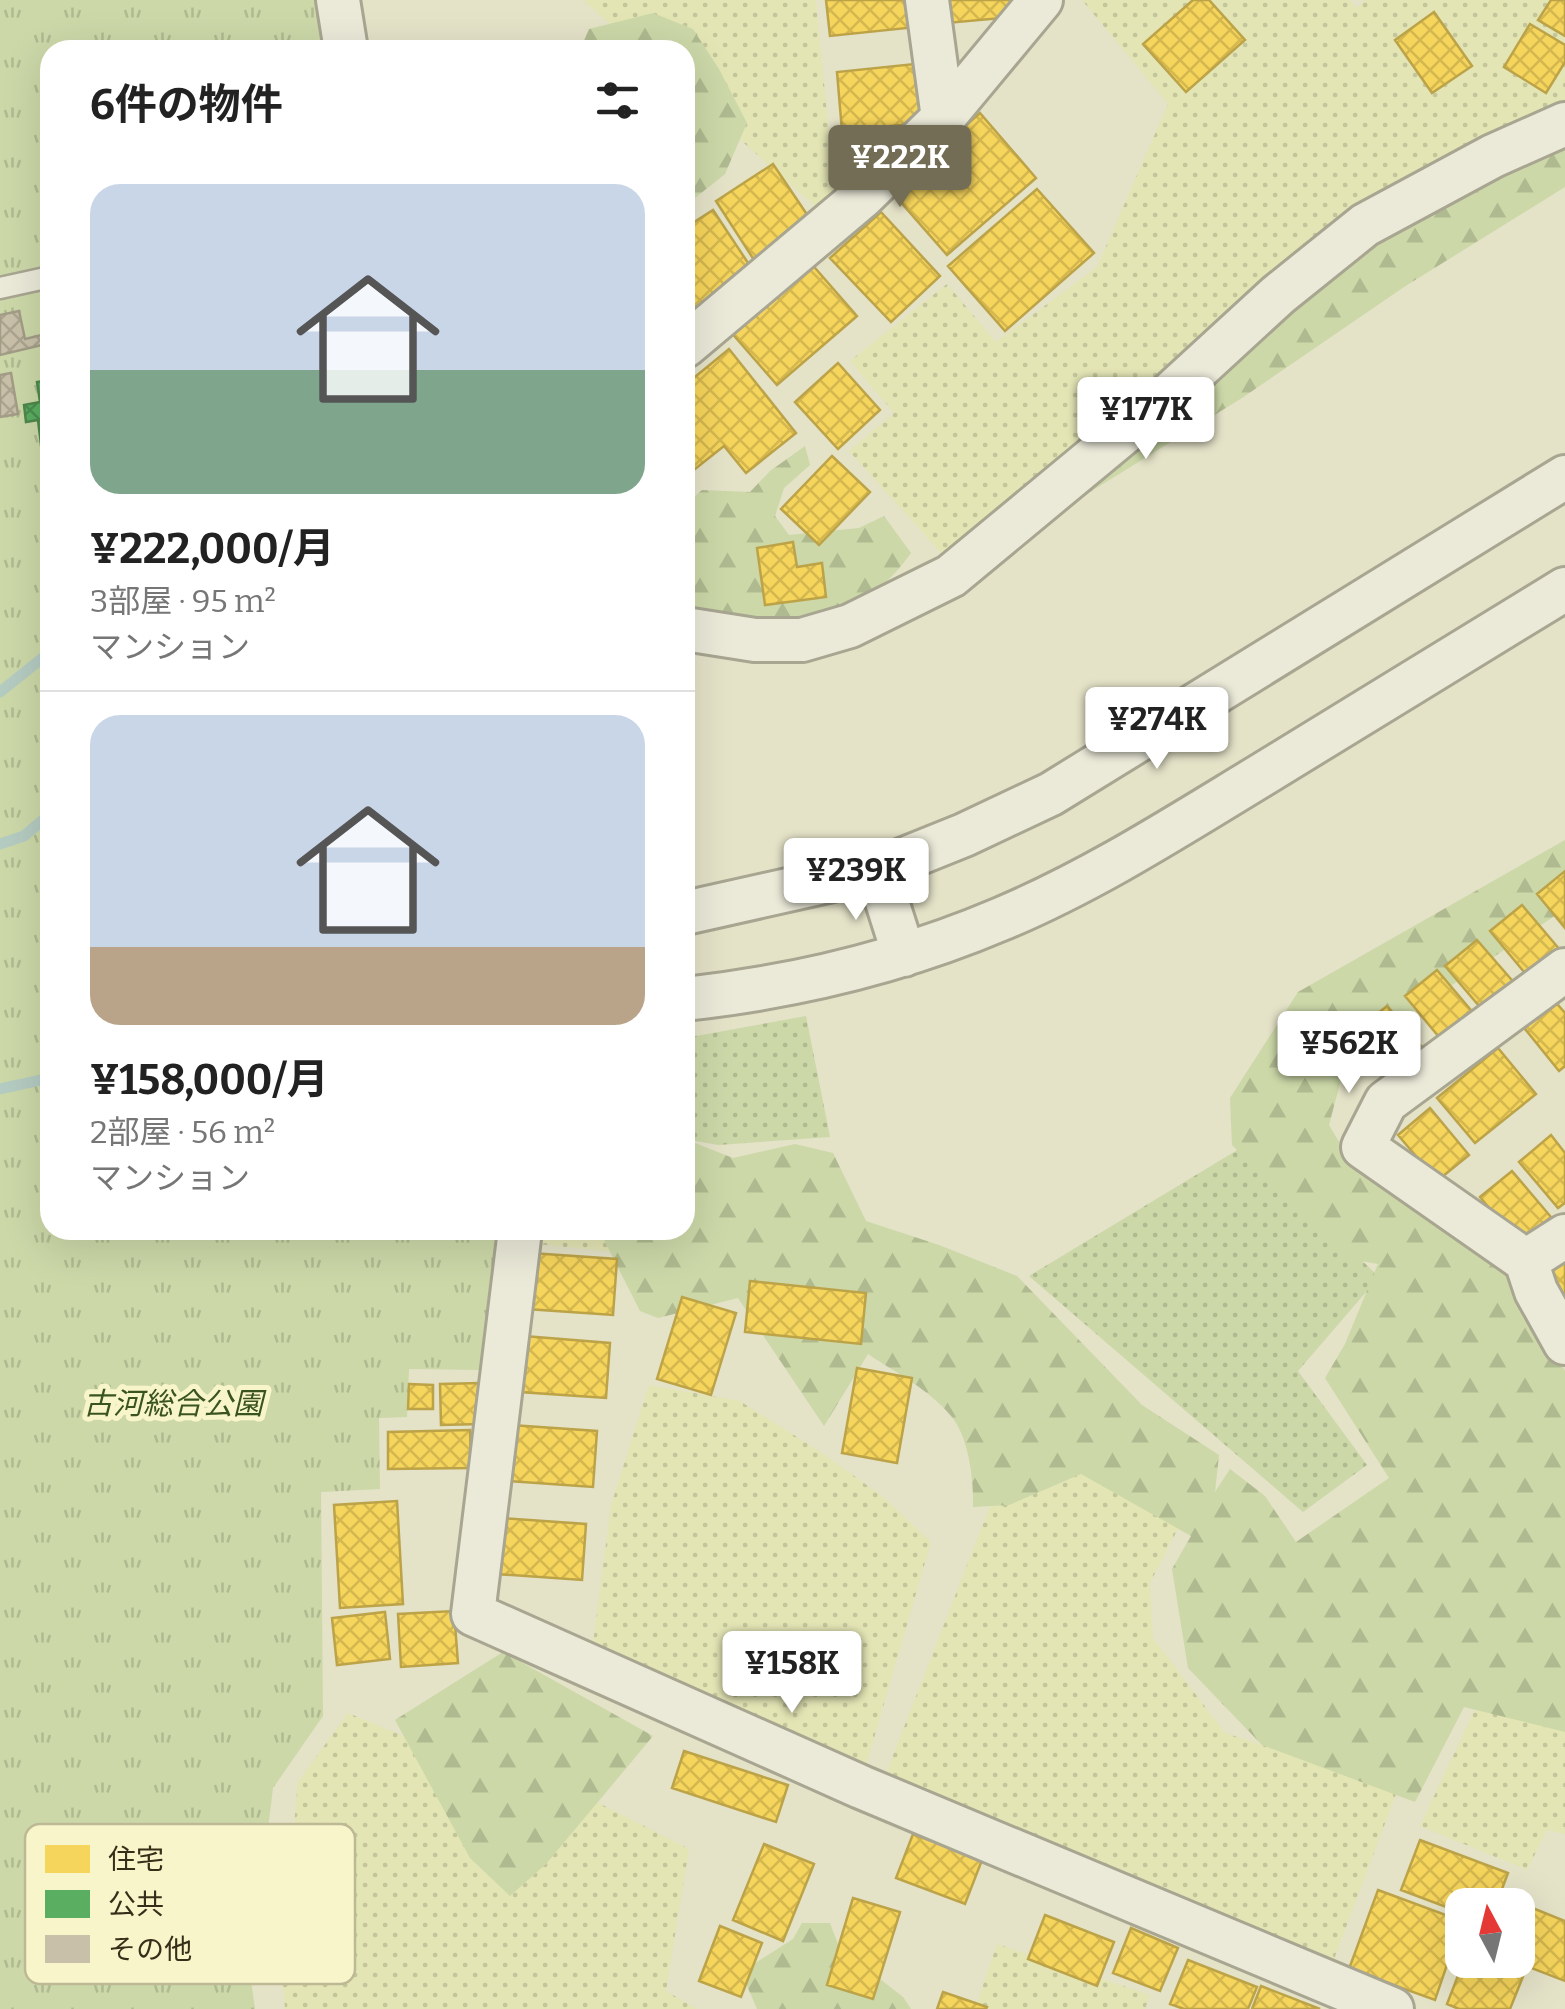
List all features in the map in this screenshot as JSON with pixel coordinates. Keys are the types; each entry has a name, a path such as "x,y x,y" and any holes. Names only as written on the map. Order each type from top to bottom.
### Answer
{"street":[{"path":"338,0 344,40"},
{"path":"927,0 944,118"},
{"path":"695,338 862,197 944,118 1042,0"},
{"path":"695,631 755,640 802,640 850,626 951,576 1168,397 1278,296 1365,225 1493,156 1565,124"},
{"path":"695,911 877,870 1051,794 1565,477"},
{"path":"695,998 827,977 904,955 1001,919 1090,877 1565,589"},
{"path":"877,870 904,955"},
{"path":"1565,970 1386,1102 1363,1148 1526,1261 1536,1291 1565,1343"},
{"path":"1526,1261 1565,1236"},
{"path":"519,1240 474,1614 861,1787 1392,2009"}],"lane":[{"path":"0,288 40,280"}],"green space":[{"name":"古河総合公園","path":"0,0 338,0 344,40 40,40 40,1240 514,1240 482,1370 409,1369 407,1417 379,1418 380,1489 321,1492 323,1716 273,1788 269,1824 25,1824 25,1984 252,1984 255,2009 0,2009"},
{"path":"583,0 816,0 829,135 870,170 823,213 695,100 695,40 628,40"},
{"path":"1082,0 1349,0 1357,8 1365,0 1565,0 1565,103 951,564 849,451 894,413 850,361 947,284 996,342 1097,267 1168,104"},
{"path":"653,13 693,29 719,69 747,123 725,174 695,198 695,40 584,40 589,29"},
{"path":"1565,140 1565,187 1404,287 1242,398 1035,526 1366,238"},
{"path":"805,446 810,465 784,488 775,516 789,535 859,528 884,516 911,553 888,580 864,599 809,620 749,622 695,614 695,496 702,490 750,492 770,471"},
{"path":"1565,840 1565,909 1406,1016 1342,1076 1329,1125 1348,1157 1509,1263 1565,1371 1565,1732 1464,1707 1415,1802 1262,1745 1188,1668 1172,1569 1191,1536 1081,1474 1009,1505 973,1507 971,1472 962,1435 951,1416 923,1390 868,1354 824,1426 738,1298 658,1318 640,1311 604,1240 695,1240 695,1143 733,1158 795,1144 833,1153 866,1221 1017,1276 1142,1405 1219,1455 1215,1492 1230,1469 1265,1496 1296,1542 1389,1478 1325,1378 1345,1344 1378,1264 1345,1258 1232,1145 1230,1098 1298,992"},
{"path":"806,1016 830,1137 718,1145 695,1141 695,1036"},
{"path":"1244,1146 1379,1277 1298,1371 1367,1465 1303,1512 1029,1276"},
{"path":"536,1240 675,1240 673,1258 536,1244"},
{"path":"649,1385 740,1401 881,1495 931,1542 865,1769 593,1644 611,1505"},
{"path":"1018,1434 1185,1515 1150,1583 1153,1638 1225,1733 1398,1789 1333,1962 878,1794"},
{"path":"503,1652 653,1736 546,1864 510,1896 470,1858 395,1720"},
{"path":"1487,1684 1565,1714 1565,1834 1547,1830 1527,1870 1420,1826"},
{"path":"348,1713 428,1746 589,1798 689,1849 666,1991 697,2009 285,2009 283,1984 355,1984 355,1824 294,1824 298,1782"},
{"path":"802,1923 830,1923 841,1952 866,1954 880,1979 903,1997 911,2009 757,2009 741,1972 793,1939"},
{"path":"997,1944 1150,1995 1145,2009 975,2009"}],"building: 住宅":[{"path":"826,0 915,0 917,27 830,36"},
{"path":"934,0 1022,0 1024,16 936,24"},
{"path":"1193,0 1209,0 1245,40 1186,92 1143,44"},
{"path":"1551,0 1565,0 1565,36 1538,20"},
{"path":"1434,12 1472,66 1432,93 1395,40"},
{"path":"1530,24 1565,45 1565,62 1546,93 1504,67"},
{"path":"924,63 930,122 842,131 837,72"},
{"path":"980,113 1036,178 947,255 891,191"},
{"path":"773,164 814,225 756,263 716,201"},
{"path":"1037,189 1094,253 1005,331 948,266"},
{"path":"713,210 754,272 696,309 695,308 695,222"},
{"path":"881,212 940,276 891,322 830,258"},
{"path":"809,261 857,316 777,385 729,330"},
{"path":"729,349 796,433 746,473 724,446 695,469 695,377"},
{"path":"838,363 880,410 838,449 795,402"},
{"path":"832,456 870,492 819,545 781,509"},
{"path":"793,542 797,567 822,563 826,597 765,605 757,548"},
{"path":"1565,871 1565,928 1537,894"},
{"path":"1522,905 1561,951 1529,978 1490,931"},
{"path":"1477,940 1517,986 1485,1013 1445,966"},
{"path":"1437,970 1476,1016 1444,1043 1405,996"},
{"path":"1552,998 1565,1013 1565,1066 1559,1071 1521,1024"},
{"path":"1387,1006 1426,1052 1394,1079 1355,1032"},
{"path":"1498,1048 1536,1094 1475,1143 1437,1098"},
{"path":"1430,1108 1469,1155 1437,1181 1398,1135"},
{"path":"1551,1135 1565,1153 1565,1203 1558,1208 1519,1162"},
{"path":"1512,1171 1551,1217 1519,1244 1480,1197"},
{"path":"1565,1252 1565,1304 1546,1261"},
{"path":"531,1253 617,1259 613,1315 527,1309"},
{"path":"750,1281 866,1293 861,1344 745,1332"},
{"path":"682,1297 736,1313 711,1395 657,1379"},
{"path":"524,1336 610,1343 606,1398 520,1392"},
{"path":"857,1368 912,1378 897,1463 842,1453"},
{"path":"480,1383 481,1424 441,1425 440,1384"},
{"path":"409,1384 433,1385 433,1409 408,1409"},
{"path":"511,1425 597,1431 593,1487 507,1481"},
{"path":"470,1430 471,1468 388,1469 388,1432"},
{"path":"397,1501 403,1604 340,1608 334,1505"},
{"path":"500,1518 586,1524 582,1580 496,1574"},
{"path":"454,1611 458,1663 401,1667 398,1614"},
{"path":"385,1612 390,1659 337,1665 332,1618"},
{"path":"684,1751 788,1785 776,1822 672,1788"},
{"path":"913,1834 982,1860 965,1904 896,1878"},
{"path":"1420,1840 1508,1873 1502,1888 1445,1888 1445,1907 1401,1890"},
{"path":"764,1844 814,1864 783,1941 733,1920"},
{"path":"1378,1890 1445,1915 1445,1971 1435,2000 1349,1969"},
{"path":"853,1898 900,1912 873,1999 827,1985"},
{"path":"1535,1909 1565,1921 1565,1981 1535,1969"},
{"path":"1045,1915 1114,1942 1097,1986 1028,1959"},
{"path":"720,1926 762,1943 741,1997 699,1981"},
{"path":"1131,1928 1178,1948 1160,1991 1113,1973"},
{"path":"1188,1960 1257,1987 1248,2009 1184,2009 1170,2004"},
{"path":"1457,1978 1522,1978 1510,2009 1459,2009 1447,2004"},
{"path":"1261,1986 1320,2009 1252,2009"},
{"path":"943,1992 987,2007 937,2009"}],"building: 公共":[{"path":"40,402 40,436 38,420 26,422 24,405"}],"building: その他":[{"path":"19,311 25,339 40,335 40,345 0,355 0,315"},
{"path":"11,373 18,414 0,417 0,375"}],"waterway":[{"path":"0,692 40,660"},
{"path":"0,844 24,836 40,822"},
{"path":"0,1089 40,1080"}]}
